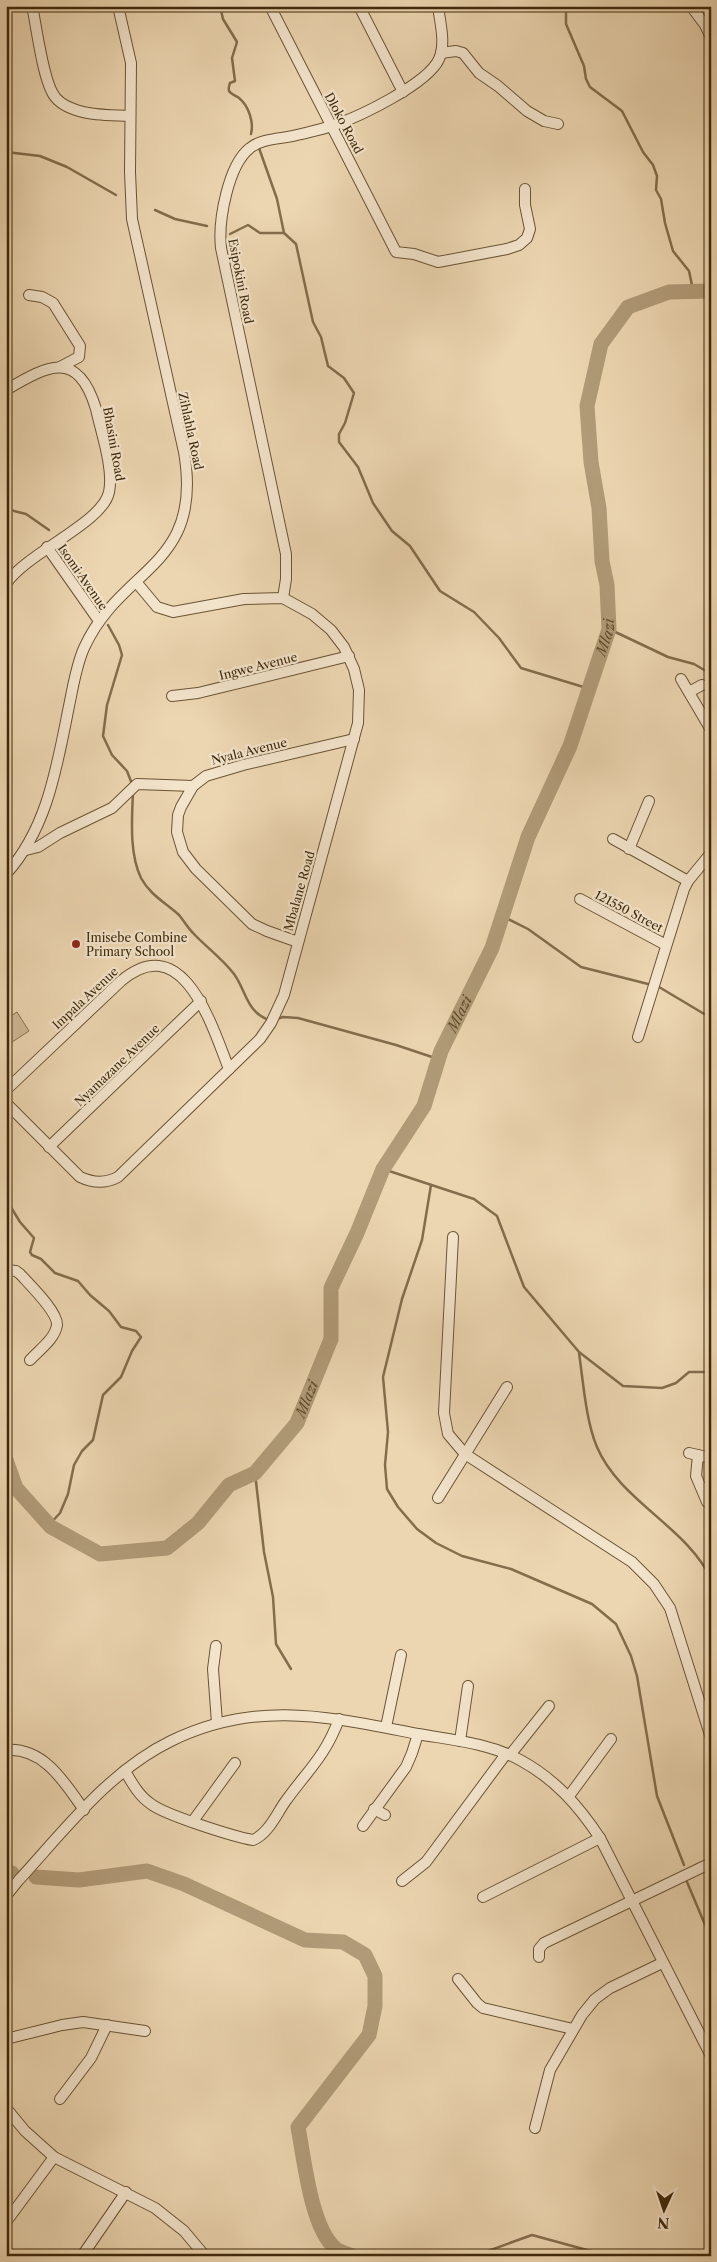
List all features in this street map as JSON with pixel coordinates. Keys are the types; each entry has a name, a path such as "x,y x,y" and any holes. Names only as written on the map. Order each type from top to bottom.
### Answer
{"street":[{"path":"32,6 52,93 57,99 76,110 94,114 130,116"},
{"name":"Zihlahla Road","path":"6,874 26,850 43,814 60,752 80,658 99,621 166,552 174,540 184,513 188,481 184,452 132,219 131,63 118,6"},
{"name":"Dloko Road","path":"270,6 396,252 414,254 438,262 498,251 519,245 530,233 530,221 525,205 525,189"},
{"path":"359,6 403,92"},
{"path":"438,6 441,53 456,51 463,53 479,73 498,86 527,111 544,121 558,124"},
{"path":"691,6 705,25 710,37"},
{"name":"Esipokini Road","path":"283,598 286,579 286,554 221,248 220,225 234,172 240,158 249,148 267,141 331,126 403,92 432,71 441,53"},
{"path":"6,390 40,371 60,367 79,357 80,346 53,303 42,296 28,295"},
{"name":"Bhasini Road","path":"6,584 14,574 47,547 96,512 107,499 110,484 108,468 92,398 81,376 74,371 60,367"},
{"name":"Isomi Avenue","path":"47,547 99,621"},
{"name":"Mbalane Road","path":"6,1104 80,1177 95,1182 112,1180 118,1177 260,1039 272,1023 284,995 354,739 359,713 359,690 349,656 339,639 322,622 300,606 283,598 244,599 173,612 157,607 137,583"},
{"name":"Ingwe Avenue","path":"172,696 186,696 349,656"},
{"path":"681,679 711,730"},
{"path":"689,692 702,684"},
{"name":"Nyala Avenue","path":"298,942 267,932 252,924 189,861 179,840 177,824 181,806 193,786 206,776 354,739"},
{"path":"26,850 38,847 60,833 112,808 137,784 193,786"},
{"path":"629,849 649,801"},
{"path":"613,840 688,881"},
{"path":"638,1037 688,881 711,853"},
{"name":"121550 Street","path":"580,899 666,945"},
{"name":"Impala Avenue","path":"6,1090 121,981 138,968 150,965 168,968 187,983 201,1001 229,1069"},
{"name":"Nyamazane Avenue","path":"49,1147 201,1001"},
{"path":"453,1237 444,1413 448,1434 465,1454 632,1562 654,1584 670,1608 711,1738"},
{"path":"6,1270 16,1271 20,1274 45,1303 56,1320 56,1326 51,1337 30,1360"},
{"path":"438,1498 507,1387"},
{"path":"707,1502 696,1476 693,1454 711,1458"},
{"path":"216,1646 213,1669 217,1723"},
{"path":"386,1727 401,1655"},
{"path":"460,1741 468,1686"},
{"path":"402,1881 426,1862 508,1754 549,1706"},
{"path":"6,1896 84,1810 125,1771 141,1758 169,1742 217,1723 269,1714 308,1715 460,1741 508,1754 544,1774 569,1796 600,1838 711,2056"},
{"path":"125,1771 140,1794 154,1806 250,1840 256,1839 271,1823 285,1801 323,1754 339,1719"},
{"path":"363,1826 406,1767 418,1734"},
{"path":"569,1796 611,1739"},
{"path":"6,1750 28,1752 46,1762 84,1810"},
{"path":"193,1821 235,1763"},
{"path":"374,1809 385,1816"},
{"path":"483,1897 600,1838"},
{"path":"539,1957 539,1949 544,1943 711,1863"},
{"path":"535,2128 550,2070 573,2029 591,2004 601,1994 662,1963"},
{"path":"458,1979 473,2000 483,2008 573,2029"},
{"path":"6,2039 73,2023 107,2025 145,2031"},
{"path":"60,2099 90,2058 107,2025"},
{"path":"6,2108 25,2131 54,2157 126,2192 169,2218 195,2242 205,2256"},
{"path":"6,2222 54,2157"},
{"path":"82,2256 126,2192"}],"shaded area":[{"path":"17,1012 29,1031 6,1046 6,1019"}],"waterway":[{"path":"220,6 223,19 237,42 232,58 235,81 230,83 229,91 243,101 248,110 252,125 251,134"},
{"path":"566,6 566,24 584,66 586,79 590,87 622,111 643,152 653,165 657,176 656,190 661,199 673,251 689,271 693,290"},
{"path":"259,148 277,199 284,233"},
{"path":"6,152 40,156 67,167 116,195"},
{"path":"155,210 175,219 207,226"},
{"path":"230,234 248,225 260,233 284,233 296,244 313,322 321,337 328,366 344,378 354,393 345,423 339,434 339,442 358,467 373,503 392,531 410,546 440,591 474,612 499,638 521,668 590,689"},
{"name":"Mlazi","path":"6,1460 16,1488 51,1527 100,1554 167,1548 198,1523 229,1485 255,1473 297,1423 331,1339 331,1288 357,1233 383,1169 424,1106 441,1051 492,948 528,837 570,746 609,629 607,585 602,561 599,508 591,462 587,406 601,344 628,307 669,292 711,291"},
{"path":"6,507 26,514 49,530"},
{"path":"61,546 97,599"},
{"path":"108,625 119,645 122,655 107,705 103,736 112,755 127,771 132,784"},
{"path":"609,629 668,657 694,664 711,674"},
{"path":"133,792 133,847 141,878 154,894 179,915 193,933 229,968 238,980 251,1006 261,1016 269,1020"},
{"path":"502,916 528,929 581,967 648,984"},
{"path":"659,987 711,1018"},
{"path":"277,1019 283,1017 298,1018 396,1045 438,1059"},
{"path":"6,1169 11,1176 6,1188"},
{"path":"383,1169 474,1199 497,1216 524,1287 579,1352 623,1386 662,1388 676,1383 689,1372 711,1372"},
{"path":"431,1185 422,1240 402,1299 383,1377 388,1432 385,1465 387,1489 398,1507 417,1529 436,1543 462,1556 511,1569 592,1604 616,1624 631,1656 637,1676 657,1796 684,1865"},
{"path":"6,1199 20,1222 34,1238 30,1252 32,1255 41,1259 55,1273 78,1281 90,1295 109,1311 121,1327 136,1331 141,1337 132,1351 121,1377 103,1395 93,1440 82,1451 74,1465 68,1494 60,1513 49,1525"},
{"path":"579,1353 590,1426 597,1447 607,1466 637,1499 687,1544 711,1579"},
{"path":"255,1473 264,1552 273,1597 276,1644 291,1669"},
{"path":"36,1877 79,1880 147,1871 184,1884 305,1940 343,1942 365,1955 375,1976 375,2006 369,2035 298,2127 310,2192 320,2225 335,2248 352,2256"},
{"path":"6,1873 12,1873"},
{"path":"687,1882 711,1939"},
{"path":"474,2256 532,2235 609,2256"}],"place":[{"name":"Imisebe Combine Primary School","path":"76,944"}]}
